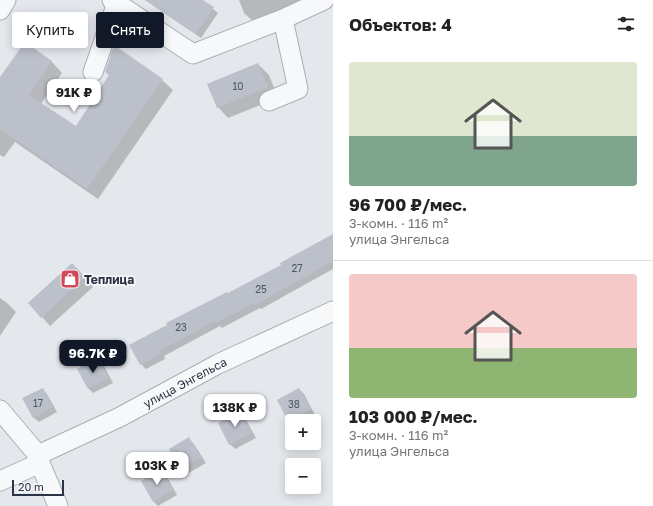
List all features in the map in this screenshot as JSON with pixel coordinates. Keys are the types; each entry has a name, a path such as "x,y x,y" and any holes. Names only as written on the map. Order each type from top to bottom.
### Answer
{"street":[{"path":"0,10 6,0"},
{"path":"93,72 115,2 193,54 283,19 324,0"},
{"path":"269,101 298,89 283,19"},
{"name":"улица Энгельса","path":"0,481 218,364 333,311"},
{"path":"0,410 39,459 58,506"}],"building":[{"path":"145,0 203,0 214,7 196,34"},
{"path":"21,48 34,48 52,61 29,95 76,126 109,75 105,72 113,48 118,48 163,79 87,189 0,129 0,77"},
{"path":"258,63 268,87 217,108 207,84"},
{"path":"333,234 333,261 255,305 254,303 216,323 215,321 159,351 161,354 140,365 129,345 167,325 166,323 281,265 280,263"},
{"path":"72,263 85,277 41,318 28,303"},
{"path":"98,358 109,378 88,389 77,369"},
{"path":"43,388 53,407 33,418 22,398"},
{"path":"299,388 311,409 301,414 285,414 285,415 277,400"},
{"path":"240,411 252,433 229,445 218,423"},
{"path":"189,437 201,458 181,469 169,449"},
{"path":"161,469 173,490 153,502 141,481"}],"place":[{"name":"Теплица","path":"70,279"}]}
